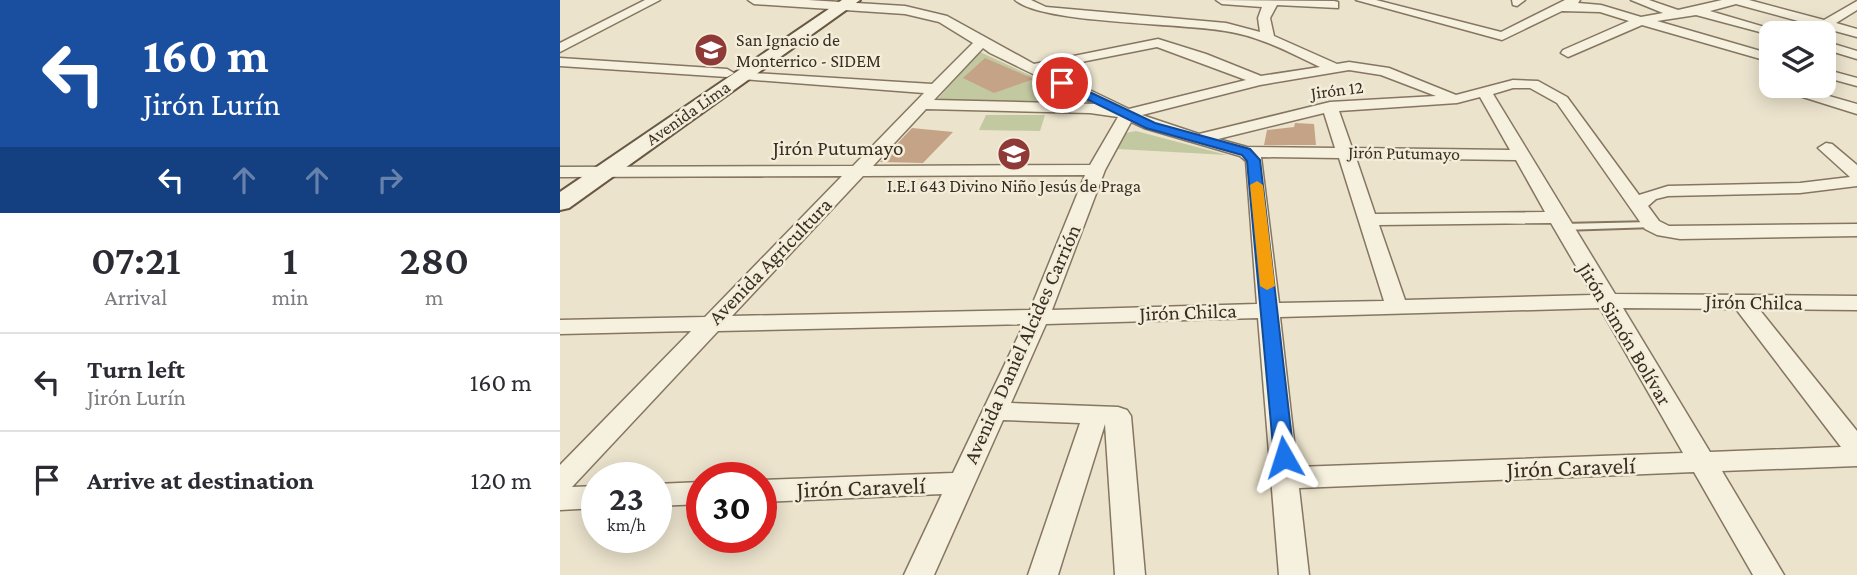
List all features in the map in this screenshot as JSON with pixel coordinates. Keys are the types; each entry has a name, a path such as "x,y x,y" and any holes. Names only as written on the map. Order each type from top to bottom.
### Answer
{"main road":[{"name":"Avenida Lima","path":"560,203 735,74 840,2"},
{"name":"Avenida Lima","path":"560,187 570,173 735,74"}],"street":[{"path":"560,48 654,0"},
{"path":"754,0 840,2 928,14 956,25 1033,68 1126,114"},
{"path":"1021,0 1044,10 1226,27 1269,38 1332,67"},
{"path":"1222,0 1334,6"},
{"path":"1362,0 1417,9 1502,36 1574,0"},
{"path":"1637,0 1675,12"},
{"path":"1568,53 1642,20 1675,12 1696,11 1735,0 1810,21"},
{"path":"1269,38 1264,28 1263,15 1273,2"},
{"path":"1556,7 1591,6 1759,55"},
{"path":"1833,8 1856,9"},
{"path":"1696,11 1759,28"},
{"path":"1794,21 1799,18"},
{"path":"1836,28 1857,33"},
{"name":"Avenida Agricultura","path":"560,482 982,41"},
{"path":"1742,50 1759,41"},
{"path":"1841,50 1857,42"},
{"path":"1033,68 1158,43 1191,53 1260,81"},
{"path":"1836,49 1857,55"},
{"path":"560,62 935,89"},
{"path":"920,104 1090,108 1126,114 1260,81 1332,67 1368,67 1384,71 1457,99"},
{"path":"1836,76 1857,82"},
{"name":"Jirón 12","path":"1196,139 1331,107 1457,99 1513,84 1533,84 1562,100 1651,225"},
{"name":"Jirón Simón Bolívar","path":"1485,93 1769,575"},
{"path":"1821,98 1857,109"},
{"path":"1331,107 1397,308"},
{"name":"Jirón Putumayo","path":"1126,114 1150,125 1246,152 1520,155"},
{"name":"Avenida Daniel Alcides Carrión","path":"919,575 1038,317 1096,170 1126,114"},
{"path":"1826,148 1857,174"},
{"path":"1246,152 1254,160 1294,575"},
{"name":"Jirón Putumayo","path":"570,173 1096,170"},
{"path":"1638,205 1650,195 1668,191 1800,188 1857,181"},
{"path":"1367,220 1559,222"},
{"path":"1651,225 1664,231 1680,233 1857,230"},
{"name":"Jirón Chilca","path":"560,327 1606,301 1857,303"},
{"path":"1741,301 1857,449"},
{"path":"995,411 1118,416 1130,575"},
{"path":"1043,575 1095,415"},
{"name":"Jirón Caravelí","path":"1286,478 1857,456"},
{"name":"Jirón Caravelí","path":"777,490 961,483"},
{"path":"560,499 581,498"}],"lane":[{"path":"1559,222 1651,225"}],"green space":[{"path":"980,52 1099,107 936,101"},
{"path":"986,115 1045,115 1040,131 979,130"},
{"path":"1136,131 1227,155 1118,149 1121,134"}],"building":[{"path":"985,58 1034,79 994,93 963,78"},
{"path":"1295,123 1314,124 1316,145 1264,145 1267,130 1294,127"},
{"path":"912,128 953,132 923,163 880,162"}],"slow traffic":[{"path":"1257,185 1267,286"}],"place":[{"name":"San Ignacio de Monterrico - SIDEM","path":"711,50"},
{"name":"I.E.I 643 Divino Niño Jesús de Praga","path":"1014,154"}],"route":[{"path":"1062,83 1150,125 1246,152 1254,160 1284,457"}]}
